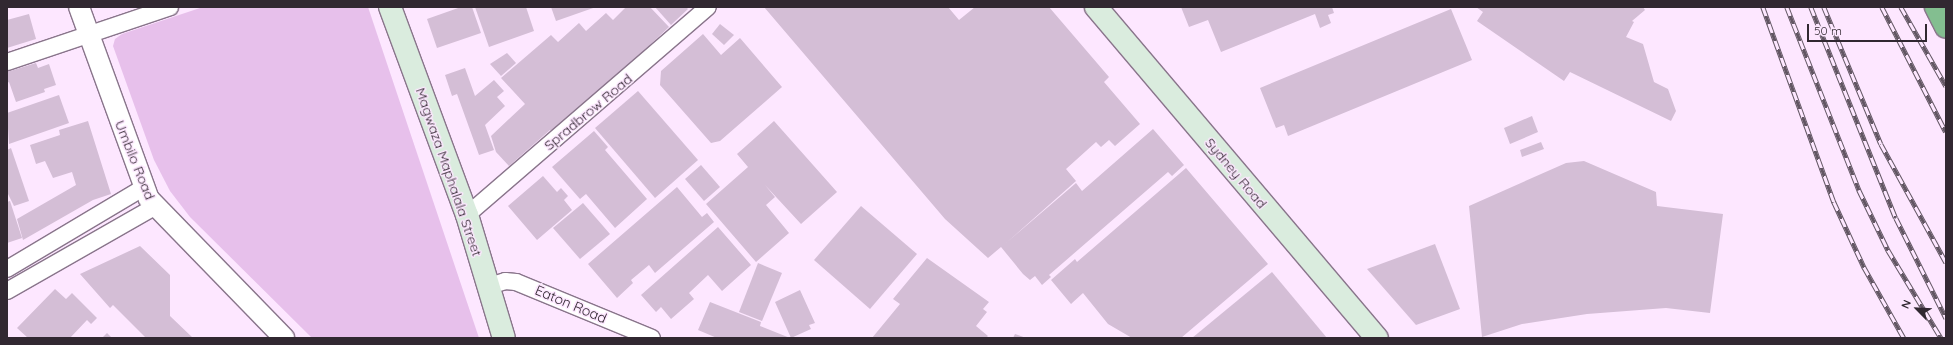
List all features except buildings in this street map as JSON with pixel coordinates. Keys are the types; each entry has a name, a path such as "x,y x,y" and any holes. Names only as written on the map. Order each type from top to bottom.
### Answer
{"highway":[{"path":"1936,7 1946,27"}],"main road":[{"name":"Magwaza Maphalala Street","path":"390,7 467,215 504,338"},
{"name":"Sydney Road","path":"1096,7 1377,338"}],"street":[{"name":"Umbilo Road","path":"78,7 143,188 154,207 284,338"},
{"path":"7,62 170,7"},
{"name":"Spradbrow Road","path":"467,215 708,7"},
{"path":"7,269 143,188"},
{"path":"7,291 154,207"},
{"path":"60,238 70,255"},
{"name":"Eaton Road","path":"489,286 505,281 516,282 652,338"}],"shaded area":[{"path":"203,7 368,7 479,338 312,338 190,217 170,191 154,160 113,46 115,39 122,34"}],"railway":[{"path":"1763,7 1834,202 1864,267 1904,338"},
{"path":"1787,7 1859,190 1888,250 1941,338"},
{"path":"1811,7 1896,218 1946,318"},
{"path":"1824,7 1881,144 1946,262"},
{"path":"1882,7 1946,132"},
{"path":"1901,7 1946,86"}]}
